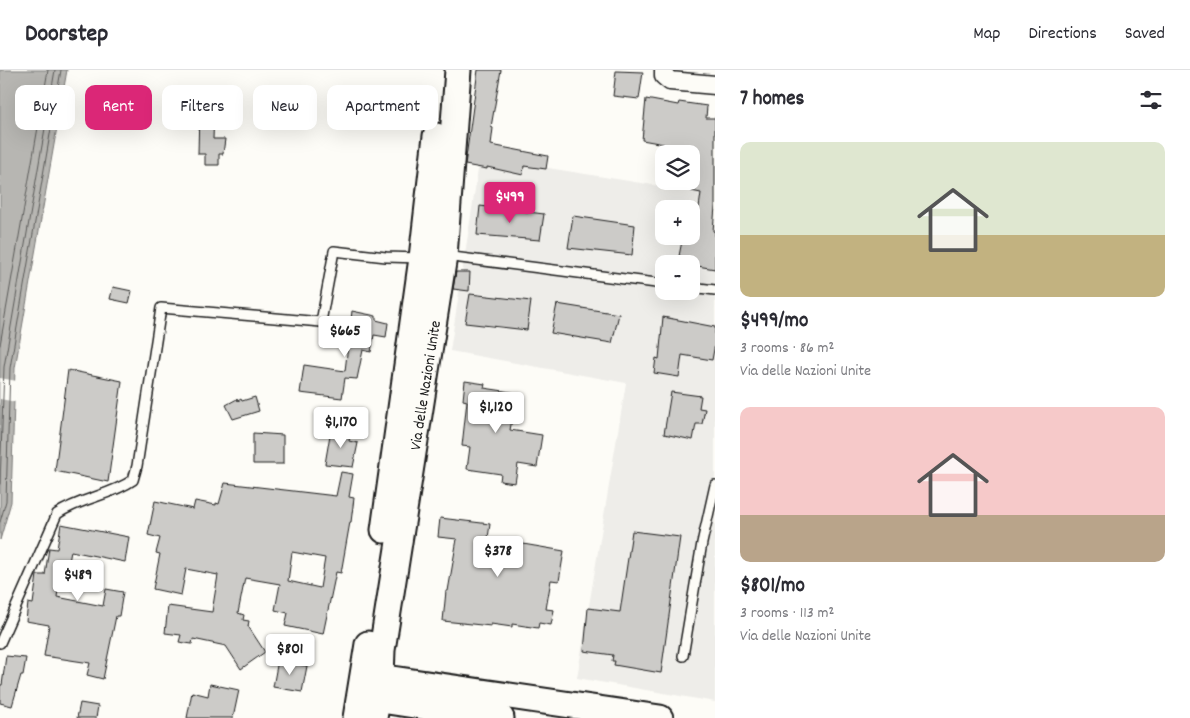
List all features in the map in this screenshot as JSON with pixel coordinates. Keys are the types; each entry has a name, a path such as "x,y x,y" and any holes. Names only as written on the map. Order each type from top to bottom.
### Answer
{"street":[{"name":"Via delle Nazioni Unite","path":"433,257 435,148 441,70"},
{"name":"Via delle Nazioni Unite","path":"368,697 382,650 458,70"},
{"path":"664,70 664,76 670,81 715,85"},
{"path":"368,697 501,718"},
{"path":"368,697 660,718"}],"lane":[{"path":"0,643 57,514 68,506 123,487 133,480 137,466 161,308 321,322 334,251 386,258 433,257 655,283"},
{"path":"700,288 715,290"},
{"path":"683,656 702,543 715,485"}],"shaded area":[{"path":"480,157 655,185 655,190 684,190 715,195 715,702 577,678 626,383 450,351"}],"water":[{"path":"0,70 67,70 64,85 15,85 15,130 57,130 15,368 11,502 0,540"}],"pier":[{"path":"0,378 17,381 16,402 0,399"}],"building":[{"path":"478,70 501,70 491,127 493,128 491,145 548,156 546,169 524,166 523,175 487,167 487,169 465,165"},
{"path":"616,71 643,72 639,99 613,96"},
{"path":"646,99 678,105 679,102 707,106 706,118 715,118 715,206 713,231 715,232 715,269 700,266 700,255 679,255 681,245 700,245 701,193 691,190 700,190 700,145 664,145 642,140"},
{"path":"199,130 213,130 213,139 225,139 223,154 219,154 219,165 205,165 205,154 198,154"},
{"path":"480,206 544,214 540,240 477,235"},
{"path":"573,216 635,225 632,255 568,248"},
{"path":"456,272 470,272 469,291 453,289"},
{"path":"113,287 132,291 129,303 110,299"},
{"path":"470,294 531,301 527,330 465,323"},
{"path":"557,304 619,314 612,343 551,333"},
{"path":"352,311 376,316 376,320 388,323 386,337 374,335 371,352 363,350 357,379 345,378 342,398 300,393 304,365 345,371"},
{"path":"663,317 715,327 715,344 712,360 682,355 679,377 654,373 656,358 659,359"},
{"path":"68,370 122,381 108,482 55,471"},
{"path":"465,381 485,384 484,388 517,393 510,430 542,435 537,467 518,464 515,483 500,481 501,474 467,469 470,447 462,446 467,401 463,400"},
{"path":"671,392 701,396 699,408 705,409 702,424 696,424 693,440 664,434"},
{"path":"255,397 259,411 233,419 226,405 237,399 242,401"},
{"path":"331,429 351,432 349,441 358,443 353,467 325,464"},
{"path":"253,433 283,435 283,464 253,464"},
{"path":"341,472 353,474 349,497 354,498 351,522 341,573 336,572 323,634 285,626 288,613 275,610 280,584 245,578 238,613 244,615 243,620 249,621 248,626 265,652 241,669 226,646 193,639 192,644 179,642 181,635 165,633 168,606 212,612 218,575 186,569 181,595 153,589 160,554 156,553 160,538 148,535 155,501 193,509 195,501 216,505 216,503 219,504 225,483 336,496","holes":["292,552 325,558 320,588 288,581"]},
{"path":"440,518 490,524 488,538 564,551 559,581 551,580 546,609 554,610 551,625 539,623 538,628 512,624 512,627 443,621 446,591 448,591 457,539 438,537"},
{"path":"61,524 129,537 125,562 71,551 69,562 60,576 57,597 103,606 106,589 123,592 103,679 87,675 90,663 44,656 49,625 26,621 28,603 33,604 37,575 45,575 49,548 57,549"},
{"path":"632,531 680,537 661,673 614,665 615,661 612,661 613,655 584,651 588,608 620,612"},
{"path":"6,656 26,658 23,675 21,675 12,706 0,703 0,685 2,685"},
{"path":"278,660 307,666 302,692 273,687"},
{"path":"210,684 239,690 233,718 187,718 192,692 208,696"},
{"path":"80,703 98,706 96,718 77,718"}]}
